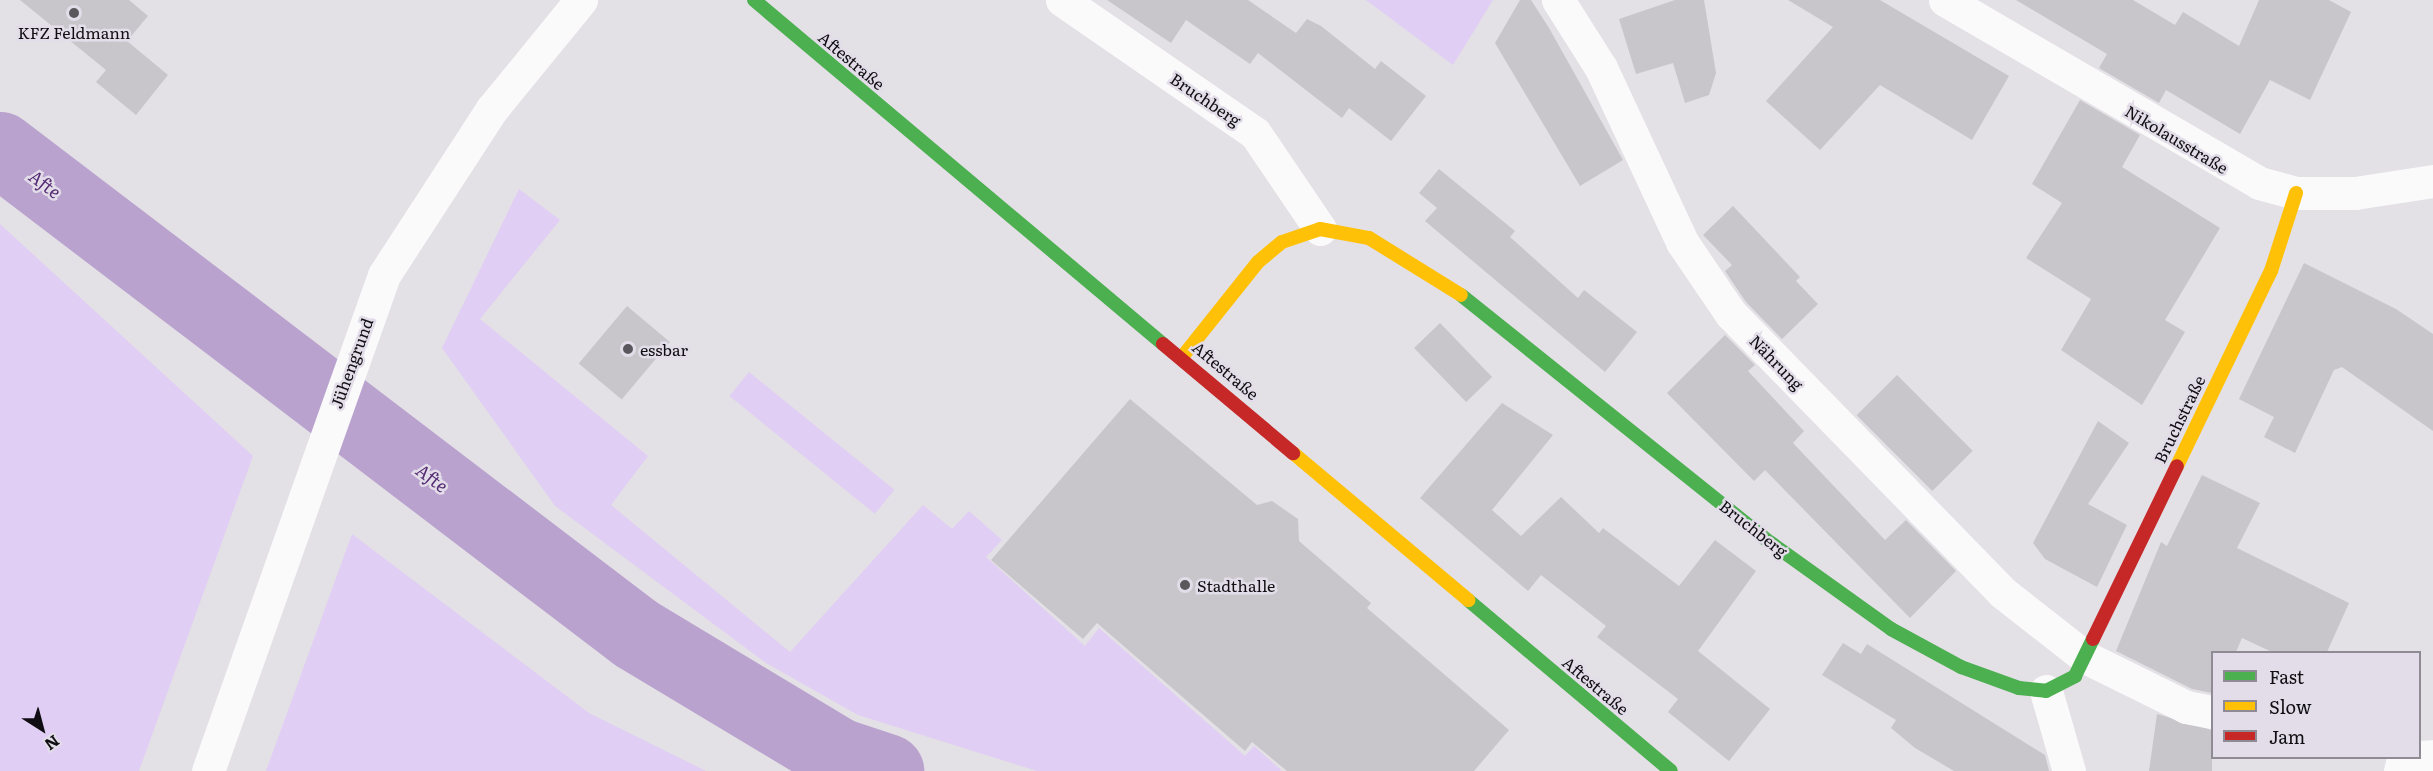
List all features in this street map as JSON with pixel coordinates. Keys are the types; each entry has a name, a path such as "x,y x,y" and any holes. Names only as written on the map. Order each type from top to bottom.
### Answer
{"street":[{"name":"Jühengrund","path":"208,771 298,506 384,275 492,109 581,0"},
{"name":"Aftestraße","path":"754,0 1183,356 1671,771"},
{"name":"Bruchberg","path":"1062,0 1255,133 1320,229"},
{"name":"Nährung","path":"1558,0 1601,68 1682,242 1731,314 2002,592 2085,657"},
{"name":"Nikolausstraße","path":"1949,1 2232,172 2296,193 2355,193 2433,182"},
{"name":"Bruchstraße","path":"2085,657 2271,271 2296,193"},
{"name":"Bruchberg","path":"1183,356 1258,262 1282,242 1320,229 1370,238 1455,290 1771,543 1891,629 1961,668 2019,688 2046,691"},
{"path":"2069,771 2046,691 2070,682 2085,657 2186,707 2211,712"}],"shaded area":[{"path":"1366,0 1493,0 1453,65"},
{"path":"519,189 560,220 480,319 648,456 611,505 790,652 923,505 952,529 969,511 1002,540 986,557 1085,646 1099,628 1245,756 1254,746 1282,771 1037,771 858,715 766,663 555,506 442,348"},
{"path":"0,224 253,456 139,771 0,771"},
{"path":"749,372 894,490 875,514 729,396"},
{"path":"352,534 589,713 706,771 266,771"}],"building":[{"path":"20,0 129,0 148,16 127,41 168,75 136,115 96,82 106,70"},
{"path":"1107,0 1248,0 1296,33 1307,19 1321,26 1375,69 1381,61 1426,96 1391,141 1349,108 1342,118 1258,53 1250,64 1186,20 1171,43"},
{"path":"1520,0 1531,0 1623,160 1580,186 1495,43"},
{"path":"1675,0 1704,0 1716,73 1709,95 1685,103 1673,63 1636,74 1619,19"},
{"path":"1788,0 1880,0 2009,76 1972,140 1880,85 1820,150 1766,101 1833,27"},
{"path":"2016,0 2133,0 2175,25 2183,12 2239,46 2259,0 2329,0 2351,12 2310,100 2270,80 2240,134 2166,90 2159,103 2099,68 2107,54"},
{"path":"2080,100 2140,135 2122,167 2220,228 2165,320 2185,332 2142,405 2061,350 2091,299 2026,258 2062,203 2032,184"},
{"path":"1439,169 1515,231 1510,237 1578,298 1584,290 1637,332 1605,372 1425,221 1437,208 1419,193"},
{"path":"1733,206 1800,277 1796,281 1818,304 1782,339 1746,302 1725,271 1732,265 1703,235"},
{"path":"2304,263 2396,309 2433,334 2433,431 2342,367 2334,370 2295,453 2264,437 2274,417 2239,399"},
{"path":"627,306 670,342 622,399 579,363"},
{"path":"1440,323 1492,377 1466,402 1414,348"},
{"path":"1725,335 1755,365 1748,371 1804,431 1793,443 1885,540 1906,520 1956,571 1910,618 1765,470 1754,481 1667,393"},
{"path":"1897,375 1973,451 1932,491 1857,415"},
{"name":"Stadthalle","path":"1130,399 1257,505 1272,501 1298,519 1299,541 1371,603 1367,608 1509,730 1474,771 1287,771 1252,742 1245,751 1097,623 1083,639 991,560"},
{"path":"1502,403 1553,435 1492,510 1521,536 1561,497 1599,533 1603,528 1679,586 1715,540 1756,571 1698,651 1770,709 1729,761 1668,712 1678,699 1597,637 1606,626 1541,575 1528,591 1420,498"},
{"path":"2098,421 2129,443 2088,504 2127,525 2097,587 2045,559 2033,543"},
{"path":"2202,475 2260,503 2237,548 2349,603 2327,651 2270,651 2242,638 2236,651 2211,651 2211,693 2192,689 2116,651 2161,542 2167,546"},
{"path":"1843,643 1861,654 1867,644 2045,755 2049,771 1954,771 1915,748 1891,728 1896,720 1822,675"},
{"path":"2157,714 2211,730 2212,771 2149,771"}],"waterway":[{"name":"Afte","path":"0,149 635,633 838,755 886,771"}],"traffic: fast":[{"path":"754,0 1163,344"},
{"path":"1461,295 1771,543 1891,629 1961,667 2019,688 2046,691 2075,676 2093,639"},
{"path":"1468,600 1671,771"}],"traffic: slow":[{"path":"2177,466 2271,271 2296,193"},
{"path":"1183,356 1258,262 1282,242 1320,229 1369,238 1461,295"},
{"path":"1293,453 1468,600"}],"traffic: jam":[{"path":"1163,344 1293,453"},
{"path":"2093,639 2177,466"}],"place":[{"name":"KFZ Feldmann","path":"74,13"},
{"name":"essbar","path":"628,349"},
{"name":"Stadthalle","path":"1185,585"}]}
